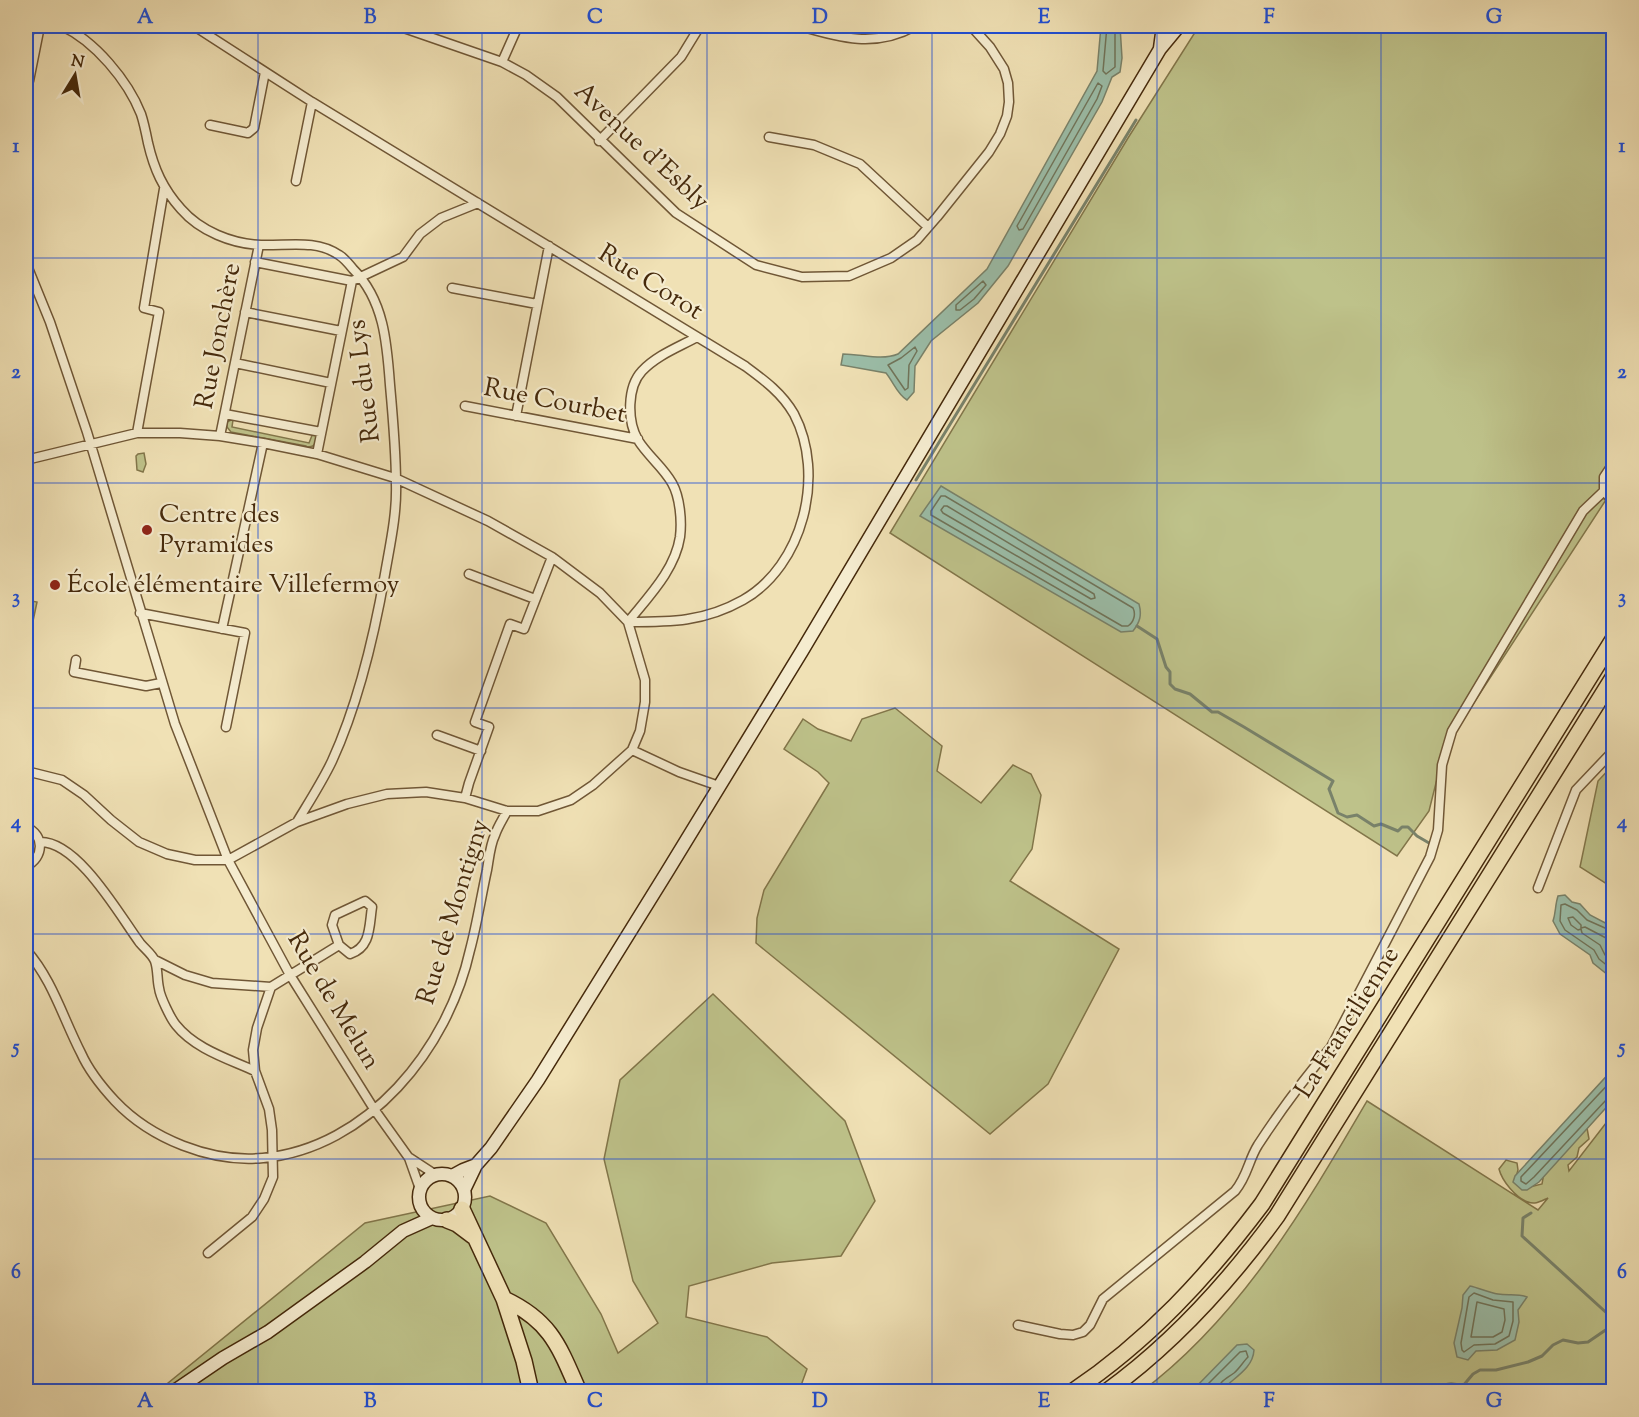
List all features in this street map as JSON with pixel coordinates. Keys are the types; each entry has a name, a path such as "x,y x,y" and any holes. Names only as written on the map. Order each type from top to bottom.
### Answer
{"highway":[{"name":"La Francilienne","path":"1072,1392 1144,1338 1175,1308 1213,1267 1262,1204 1614,638"},
{"name":"La Francilienne","path":"1106,1392 1189,1322 1220,1289 1277,1216 1614,676"},
{"path":"462,1209 504,1299 524,1361 531,1392"},
{"path":"439,1219 457,1224 473,1236"},
{"path":"504,1299 536,1317 547,1329 558,1344 579,1392"}],"street":[{"path":"29,81 40,26"},
{"name":"Rue du Lys","path":"63,26 90,45 111,65 126,87 141,114 151,157 164,189 182,210 200,226 229,239 259,245 320,246 340,255 361,277 372,293 381,314 388,357 395,478 392,539 384,585 357,696 331,761 297,822"},
{"name":"Rue Corot","path":"194,26 312,102 745,366 775,389 793,414 804,441 808,464 807,500 800,526 782,564 767,582 744,599 721,611 688,621 628,622"},
{"name":"Avenue d'Esbly","path":"398,26 502,62 526,75 557,97 599,141 676,213 756,265 802,277 849,276 891,258 917,240 989,153 1000,134 1006,116 1009,102 1008,83 1004,69 990,47 971,26"},
{"path":"502,62 518,26"},
{"path":"599,141 681,57 700,26"},
{"path":"800,26 853,40 876,39 915,26"},
{"path":"1160,49 1163,26"},
{"path":"464,1190 476,1165 492,1148 538,1080 719,786 1160,49 1179,26"},
{"path":"210,125 248,133 254,128 265,72"},
{"path":"296,181 312,102"},
{"path":"769,137 814,145 860,164 928,227"},
{"path":"137,433 159,312 144,308 164,189"},
{"path":"255,262 351,281 404,257 420,234 441,218 478,203"},
{"name":"Rue Jonchère","path":"220,436 259,245"},
{"path":"516,416 549,246"},
{"name":"Rue de Melun","path":"26,263 50,322 91,443 175,724 228,860 290,975 374,1109 409,1158 420,1189"},
{"path":"317,454 351,281"},
{"path":"452,288 537,304"},
{"path":"245,312 341,331"},
{"path":"628,622 671,566 680,537 680,508 673,484 638,439 630,419 630,398 641,372 663,355 698,338"},
{"path":"235,363 331,383"},
{"name":"Rue Courbet","path":"465,406 638,439"},
{"path":"225,414 321,432"},
{"path":"26,449 27,459 137,433 220,436 317,454 395,478 488,521 552,557 600,593 628,622 645,680 645,702 640,731 632,750 593,785 571,800 538,811 507,811 465,798 426,792 387,794 347,804 297,822 228,860 195,860 167,854 139,843 84,795 62,780 38,772 26,771"},
{"path":"222,629 263,443"},
{"path":"1614,462 1604,477 1604,491 1614,503"},
{"path":"1018,1325 1060,1334 1073,1335 1083,1332 1090,1325 1103,1299 1235,1191 1244,1179 1257,1147 1310,1072 1331,1047 1430,857 1438,830 1442,765 1452,731 1583,511 1604,491"},
{"path":"465,798 489,728 475,722 493,671 510,624 524,629 552,557"},
{"path":"468,574 535,599"},
{"path":"140,613 245,633 226,727"},
{"path":"76,660 74,672 146,686 161,682"},
{"path":"436,735 481,751"},
{"path":"632,750 679,772 719,786"},
{"path":"1538,888 1576,790 1614,750"},
{"name":"Rue de Montigny","path":"26,950 48,981 81,1055 93,1074 142,1124 176,1143 206,1154 231,1158 272,1157 299,1152 329,1140 374,1109 416,1065 438,1033 458,992 470,952 494,837 507,811"},
{"path":"26,827 34,832 40,842 39,854 26,866"},
{"path":"40,842 57,846 77,860 110,898 141,944 155,960 185,975 212,983 271,987 339,945"},
{"path":"365,902 372,907 366,945 350,954 339,945 332,925 335,915 365,902"},
{"path":"155,960 159,992 176,1025 202,1047 255,1071"},
{"path":"208,1253 240,1228 258,1208 273,1177 272,1130 268,1109 255,1071 253,1050 257,1028 271,987"},
{"name":"Rue de Melun","path":"409,1158 436,1175"},
{"path":"173,1392 222,1358 268,1332 365,1262 403,1231 419,1204 420,1189 426,1180 436,1175 452,1176 476,1165"},
{"path":"403,1231 439,1219 453,1218 462,1209 464,1190 452,1176"},
{"path":"419,1204 426,1215 439,1219"}],"green space":[{"path":"1199,26 1613,26 1613,489 1445,747 1429,811 1397,856 890,533 1128,138"},
{"path":"233,420 232,427 309,443 313,433 317,438 314,445 307,447 231,432 227,427 227,422"},
{"path":"144,453 146,464 143,472 137,470 136,456"},
{"path":"26,600 37,602 28,645 26,645"},
{"path":"895,708 942,746 937,771 981,803 1013,765 1031,774 1041,795 1032,849 1010,881 1119,949 1048,1084 990,1134 756,943 757,918 764,890 829,783 818,772 784,749 803,719 818,729 851,741 862,719"},
{"path":"1613,765 1613,888 1580,867 1598,781"},
{"path":"713,994 845,1121 875,1201 841,1256 772,1263 689,1286 686,1317 767,1337 807,1369 799,1391 157,1392 365,1223 490,1196 546,1223 601,1314 618,1353 658,1323 633,1281 604,1159 620,1080"},
{"path":"1367,1101 1538,1210 1548,1198 1531,1203 1514,1193 1503,1179 1499,1169 1506,1160 1517,1163 1515,1181 1526,1188 1542,1184 1546,1162 1587,1128 1589,1139 1579,1148 1577,1157 1568,1165 1569,1171 1613,1114 1613,1391 1141,1392 1210,1330 1240,1295 1295,1220"}],"water":[{"path":"1101,26 1120,26 1122,58 1120,72 1112,77 1102,102 1008,266 978,303 931,341 915,366 914,392 907,400 886,373 841,365 843,354 878,357 898,354 987,269 1097,71"},
{"path":"941,486 1139,604 1140,618 1133,631 1121,632 920,516"},
{"path":"1565,895 1572,902 1580,904 1590,915 1613,927 1613,979 1593,963 1590,955 1560,934 1553,921 1558,896"},
{"path":"1613,1069 1613,1100 1539,1182 1527,1190 1522,1190 1513,1182 1515,1176"},
{"path":"1470,1286 1498,1294 1527,1297 1518,1310 1519,1322 1515,1340 1497,1350 1476,1351 1468,1360 1457,1357 1454,1343 1463,1295"},
{"path":"1247,1344 1254,1350 1250,1363 1221,1391 1192,1391 1237,1345"}],"waterway":[{"path":"916,480 1136,120"},
{"path":"1137,626 1157,639 1166,667 1170,672 1170,684 1175,689 1190,694 1212,712 1218,712 1333,781 1329,789 1338,813 1347,817 1357,815 1374,826 1381,824 1398,831 1402,827 1408,827 1429,843"},
{"path":"1531,1213 1523,1218 1522,1236 1610,1316 1614,1327"},
{"path":"1434,1392 1448,1384 1462,1387 1473,1374 1480,1370 1496,1370 1528,1362 1542,1356 1553,1345 1563,1340 1588,1342 1610,1327 1614,1327"}],"place":[{"name":"Centre des Pyramides","path":"147,530"},
{"name":"École élémentaire Villefermoy","path":"55,585"}]}
